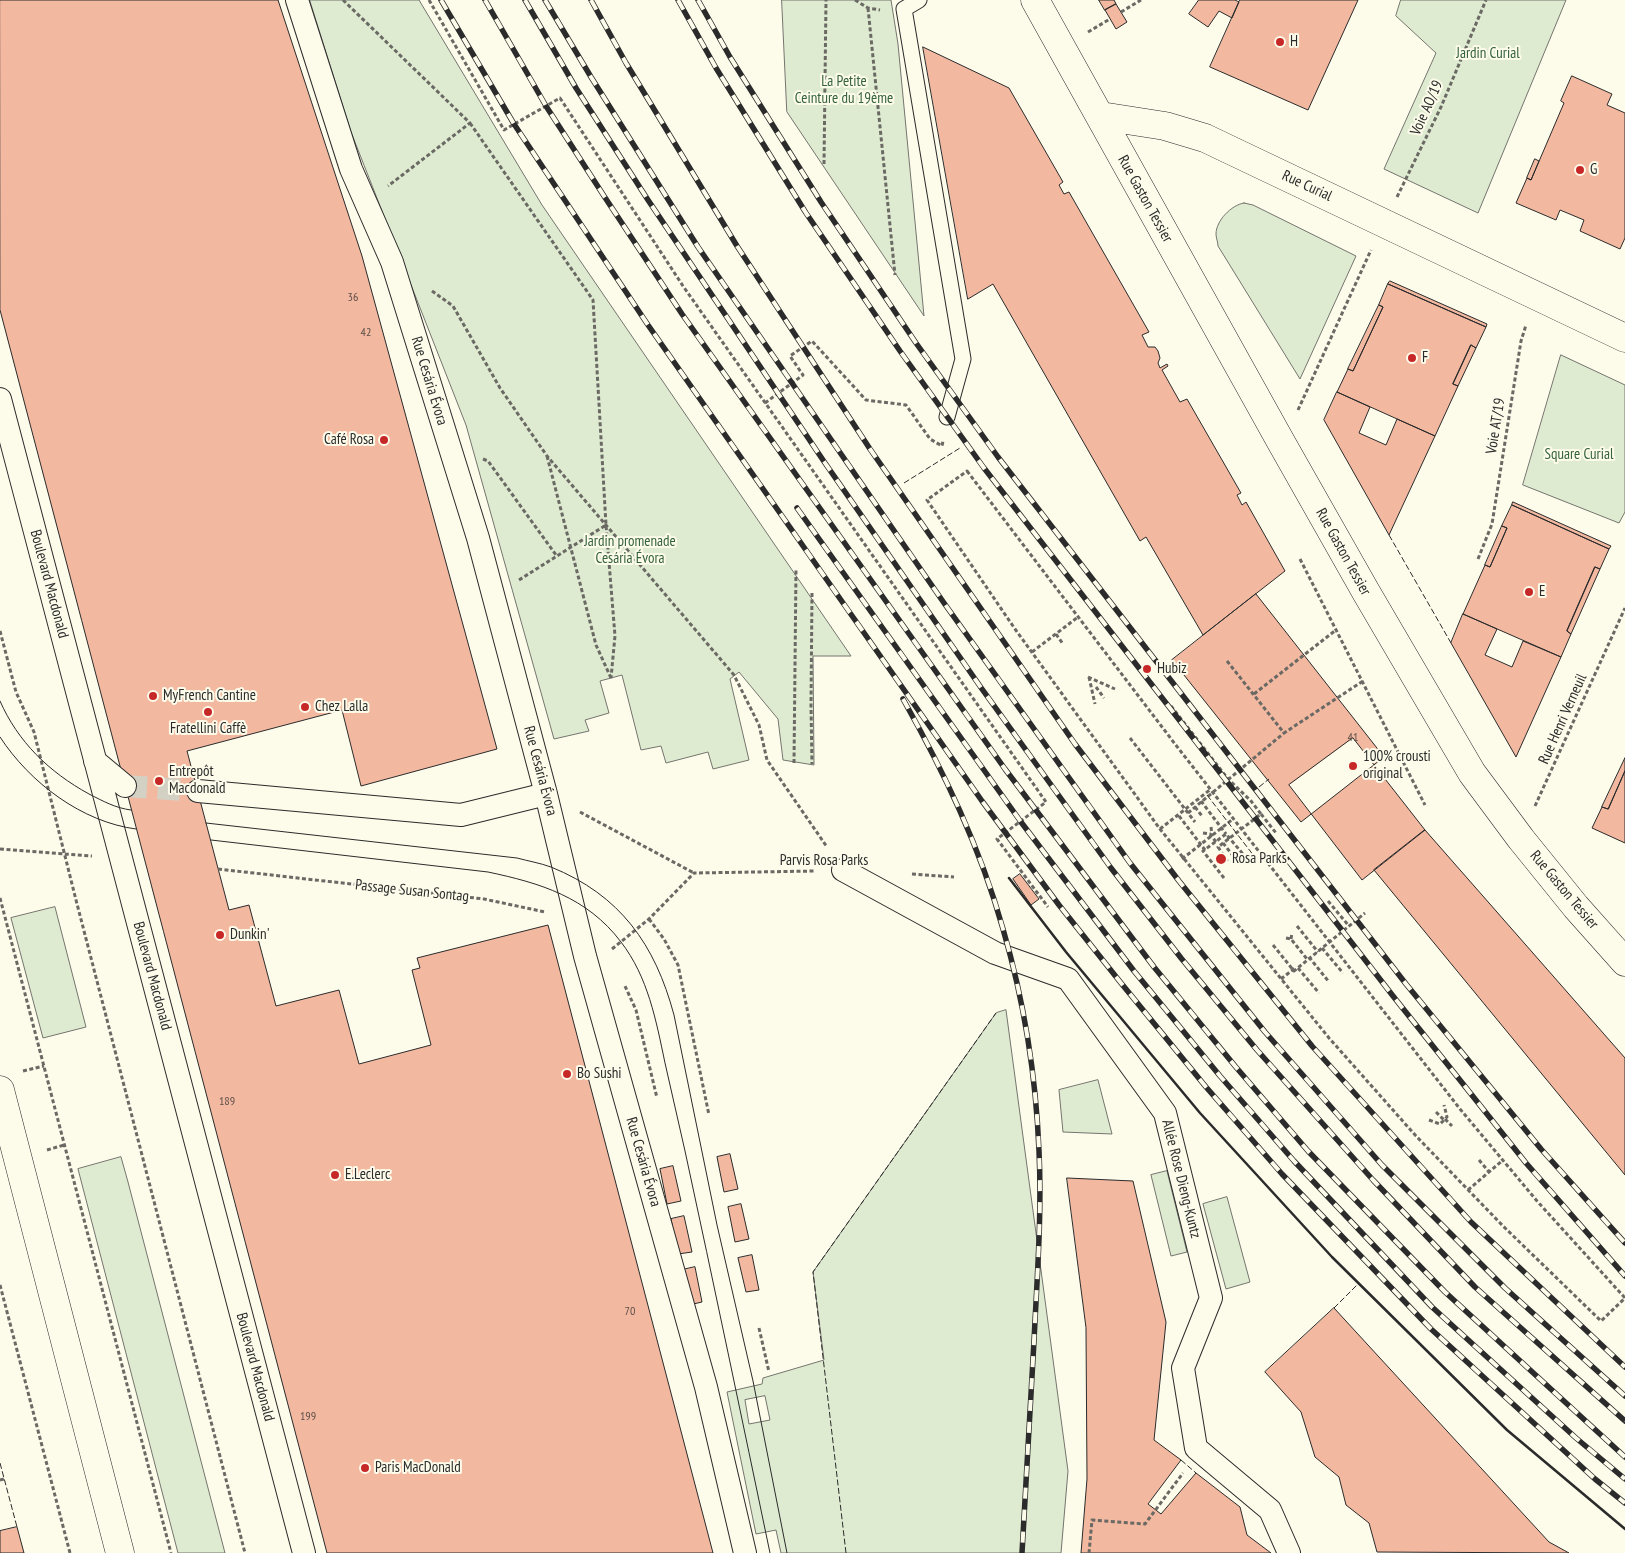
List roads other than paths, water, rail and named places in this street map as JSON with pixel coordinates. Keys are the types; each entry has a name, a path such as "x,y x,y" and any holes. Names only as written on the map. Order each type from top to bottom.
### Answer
{"street":[{"name":"Rue Cesária Évora","path":"297,0 351,169 392,262 478,538 546,794 585,956 706,1387 745,1553"},
{"path":"1035,0 1100,116"},
{"name":"Rue Curial","path":"1100,116 1165,126 1205,138 1625,338"},
{"name":"Rue Gaston Tessier","path":"1100,116 1148,206 1366,592 1472,773 1521,839 1576,907 1625,962"},
{"name":"Boulevard Macdonald","path":"0,398 304,1553"},
{"path":"95,761 125,786"},
{"path":"198,791 461,815 546,794"},
{"name":"Allée Rose Dieng-Kuntz","path":"843,870 995,953 1068,980 1165,1113 1210,1298 1182,1368 1196,1448 1270,1510 1289,1553"},
{"path":"0,1090 4,1118 120,1553"}],"lane":[{"path":"920,0 904,10 963,360 947,417"}],"tunnel":[{"path":"125,786 198,791"}],"tram line":[{"path":"0,701 16,730 36,755 48,766 74,785 104,802 131,810"},
{"path":"0,737 26,770 59,798 96,818 136,829"},
{"path":"206,823 517,858 538,863 575,878 597,892 615,907 631,925 645,944 656,966 674,1015 717,1225 753,1381 787,1553"},
{"path":"211,840 488,872 507,876 544,887 578,903 608,927 621,942 630,955 644,984 658,1031 770,1553"}],"railway":[{"path":"441,0 514,124 648,325 982,801 1059,905 1206,1087 1282,1174 1431,1329 1595,1479 1625,1503"},
{"path":"485,0 546,106 682,314 1005,769 1154,967 1308,1151 1445,1292 1625,1457"},
{"path":"525,0 576,88 648,200 825,463 982,689 1111,868 1181,958 1257,1050 1373,1180 1475,1287 1625,1421"},
{"path":"545,0 698,247 944,603 1130,863 1265,1032 1382,1165 1505,1288 1625,1396"},
{"path":"591,0 626,63 737,246 870,449 1075,744 1179,881 1312,1046 1471,1222 1625,1367"},
{"path":"678,0 716,68 806,213 900,351 984,468 1393,996 1526,1163 1625,1276"},
{"path":"698,0 730,57 821,202 916,343 998,457 1406,984 1541,1149 1625,1243"},
{"path":"797,508 1021,822 1134,971 1220,1076 1294,1161 1432,1307 1576,1438 1625,1479"},
{"path":"903,699 947,782 972,839 994,899 1017,984 1032,1067 1039,1151 1040,1222 1022,1553"}],"place":[{"name":"H","path":"1280,42"},
{"name":"G","path":"1580,170"},
{"name":"F","path":"1412,358"},
{"name":"Café Rosa","path":"384,440"},
{"name":"E","path":"1529,592"},
{"name":"Hubiz","path":"1147,669"},
{"name":"MyFrench Cantine","path":"153,696"},
{"name":"Chez Lalla","path":"305,707"},
{"name":"Fratellini Caffè","path":"208,712"},
{"name":"100% crousti original","path":"1353,766"},
{"name":"Entrepôt Macdonald","path":"159,781"},
{"name":"Rosa Parks","path":"1221,859"},
{"name":"Dunkin'","path":"220,935"},
{"name":"Bo Sushi","path":"567,1074"},
{"name":"E.Leclerc","path":"335,1175"},
{"name":"Paris MacDonald","path":"365,1468"}],"park label":[{"name":"Jardin Curial","path":"1488,54"},
{"name":"La Petite Ceinture du 19ème","path":"844,90"},
{"name":"Square Curial","path":"1579,455"},
{"name":"Jardin promenade Cesária Évora","path":"630,550"}]}
